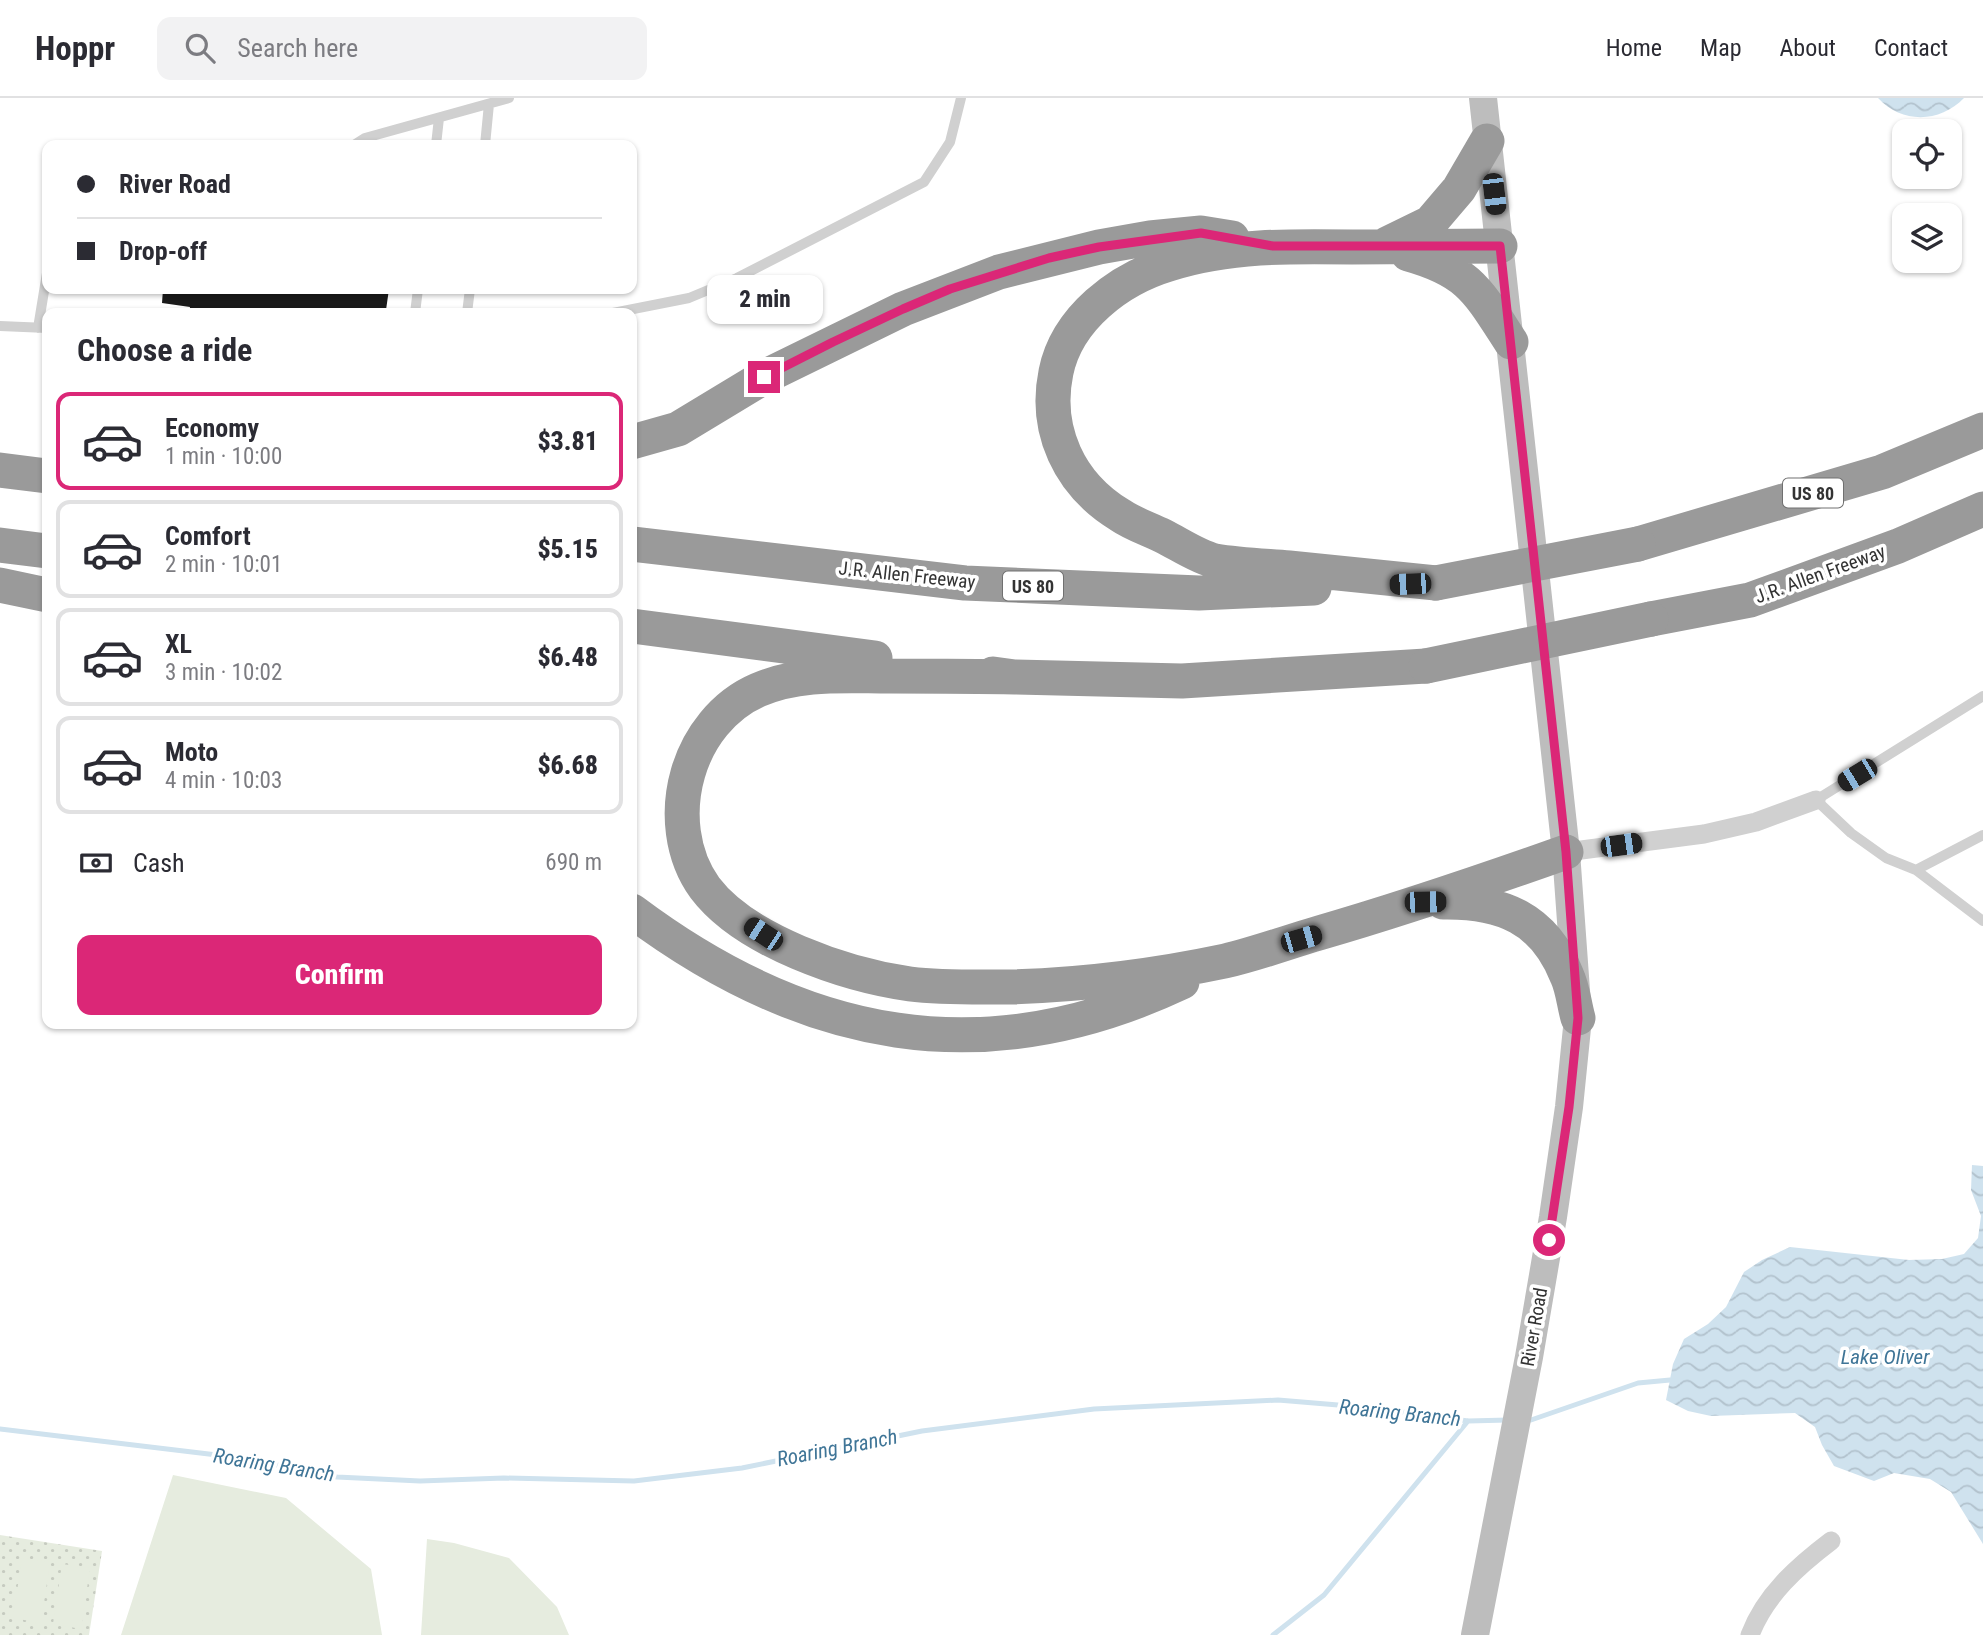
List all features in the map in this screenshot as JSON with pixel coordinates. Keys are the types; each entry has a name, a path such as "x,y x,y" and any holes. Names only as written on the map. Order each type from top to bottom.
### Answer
{"highway":[{"path":"1381,247 1430,223 1459,190 1487,141"},
{"path":"637,441 678,429 764,377 903,309 999,272 1099,247 1201,233 1273,246"},
{"path":"1436,583 1213,560 1120,515 1082,484 1068,463 1052,414 1052,388 1057,363 1067,340 1082,318 1122,286 1168,264 1193,257 1273,246 1500,246"},
{"path":"1381,247 1430,261 1463,277 1483,298 1511,342"},
{"name":"US 80","path":"1436,583 1638,544 1882,472 1983,430"},
{"path":"0,463 42,467"},
{"path":"0,470 42,475"},
{"name":"J.R. Allen Freeway","path":"1015,677 1182,681 1426,666 1750,600 1898,546 1983,509"},
{"path":"0,545 42,550"},
{"name":"J.R. Allen Freeway","path":"637,545 979,583 1199,593 1436,583"},
{"path":"0,585 42,594"},
{"path":"637,627 1015,677"},
{"path":"1015,677 808,676 759,689 736,702 717,719 702,740 691,763 684,788 684,839 691,864 704,886 721,905 763,934 834,966 909,984 1038,986 1115,980 1227,961 1425,902 1566,852"},
{"path":"1425,902 1463,901 1496,906 1515,913 1534,926 1558,955 1569,978 1578,1018"},
{"path":"637,915 685,949 753,987 849,1022 926,1034 977,1034 1079,1020 1151,997 1227,961"}],"main road":[{"name":"River Road","path":"1475,1635 1529,1357 1565,1135 1578,1018 1566,852 1483,98"}],"street":[{"path":"1566,852 1704,834 1756,822 1816,800"},
{"path":"1750,1635 1759,1612 1777,1589 1812,1555 1831,1541"}],"lane":[{"path":"362,140 509,98"},
{"path":"637,308 689,298 737,278 924,182 950,142 960,98"},
{"path":"485,140 489,104"},
{"path":"437,140 439,118"},
{"path":"0,326 42,328"},
{"path":"1983,696 1816,800 1868,846 1886,858 1916,870 1983,920"},
{"path":"1916,870 1983,835"}],"shaded area":[{"path":"173,1475 286,1498 371,1569 382,1635 121,1635"},
{"path":"0,1535 102,1551 89,1635 0,1635"},
{"path":"427,1539 454,1543 509,1558 557,1607 569,1635 421,1635"},
{"path":"22,1558 50,1562 41,1623 13,1618"},
{"path":"62,1564 90,1568 81,1629 53,1624"}],"water":[{"path":"1878,98 1964,98 1944,112 1921,117 1898,112"},
{"name":"Lake Oliver","path":"1972,1165 1983,1166 1983,1544 1951,1492 1930,1479 1894,1473 1874,1481 1834,1466 1815,1427 1795,1413 1711,1416 1688,1411 1666,1400 1673,1364 1684,1339 1708,1324 1726,1307 1744,1272 1762,1260 1790,1247 1909,1260 1942,1259 1964,1254 1978,1238 1981,1216 1971,1190"}],"building":[{"path":"163,294 388,294 386,308 190,308 162,303"}],"waterway":[{"name":"Roaring Branch","path":"1525,1420 1638,1383 1670,1380"},
{"name":"Roaring Branch","path":"0,1429 242,1458 337,1477 420,1481 504,1478 634,1481 742,1468 922,1431 1094,1409 1278,1400 1374,1408 1468,1421 1508,1420"},
{"path":"1273,1635 1324,1595 1468,1421"}],"route":[{"path":"764,377 833,342 950,289 999,272 1099,247 1201,233 1273,246 1500,246 1566,852 1578,1018 1569,1107 1549,1240"}]}
